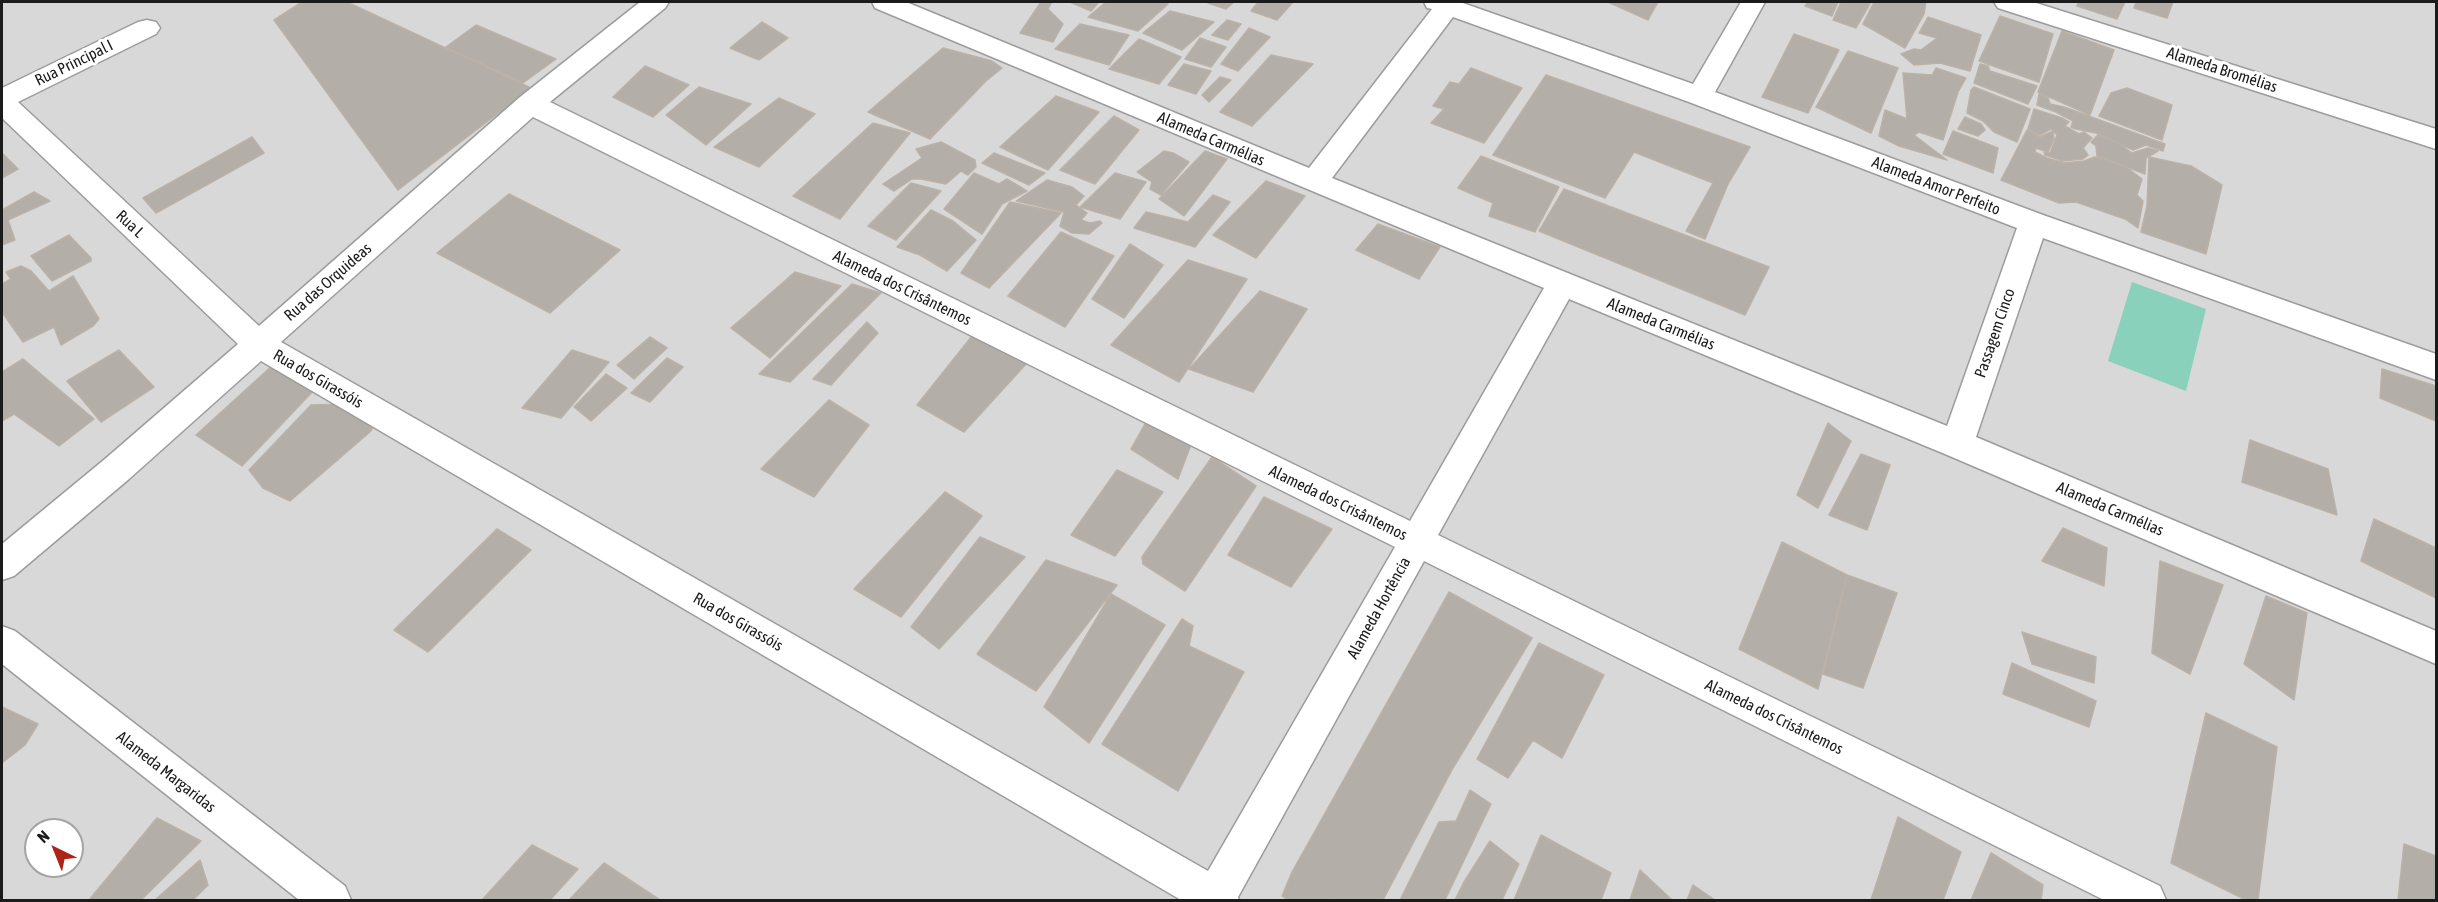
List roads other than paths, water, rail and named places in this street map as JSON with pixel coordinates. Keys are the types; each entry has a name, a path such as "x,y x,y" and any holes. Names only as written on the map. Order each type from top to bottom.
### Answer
{"street":[{"name":"Rua das Orquideas","path":"2,562 117,469 530,104 656,2"},
{"name":"Alameda Carmélias","path":"884,2 1314,182 1958,444 2436,648"},
{"path":"1700,96 1753,2"},
{"name":"Alameda Bromélias","path":"2007,2 2436,140"},
{"path":"1314,182 1442,4"},
{"name":"Alameda Amor Perfeito","path":"1442,4 1700,96 2033,223 2436,367"},
{"name":"Rua Principal I","path":"2,101 147,28"},
{"name":"Rua L","path":"2,101 258,344"},
{"name":"Alameda dos Crisântemos","path":"530,104 2146,900"},
{"name":"Passagem Cinco","path":"1958,444 2033,223"},
{"name":"Alameda Hortência","path":"1216,900 1562,284"},
{"name":"Rua dos Girassóis","path":"258,344 1216,900"},
{"name":"Alameda Margaridas","path":"2,643 331,900"}]}
